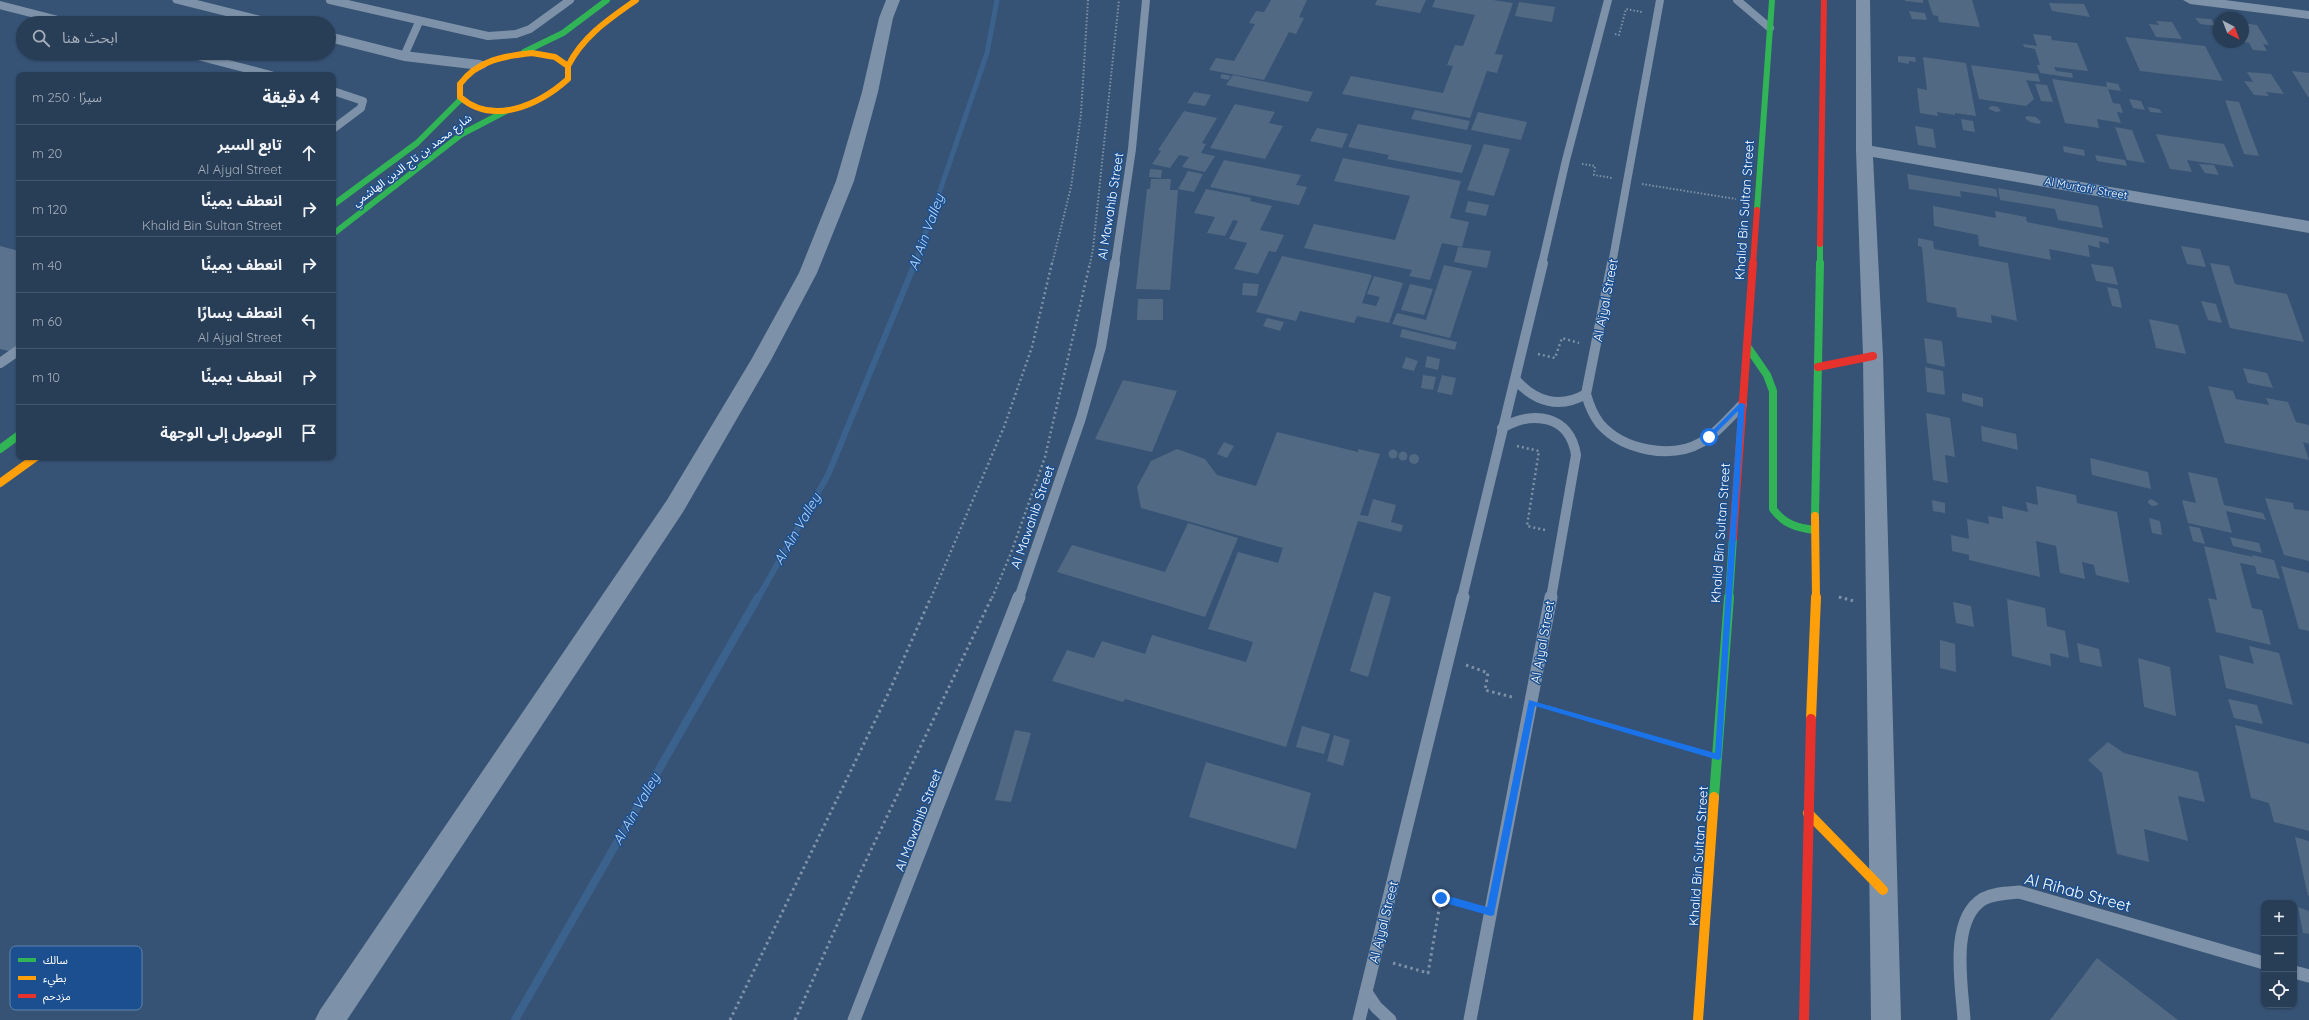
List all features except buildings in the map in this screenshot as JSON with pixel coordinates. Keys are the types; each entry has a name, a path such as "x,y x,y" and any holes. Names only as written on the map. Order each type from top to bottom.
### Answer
{"main road":[{"path":"607,0 558,36 519,54 492,60 470,71 459,86 458,93 461,99 466,104 484,110 508,110 535,103 556,92 568,79 568,66 573,52 585,39 636,0"},
{"name":"Khalid Bin Sultan Street","path":"1698,1020 1772,0"},
{"path":"1804,1020 1808,813 1816,591 1815,530 1824,0"},
{"path":"519,54 544,54 555,57 568,66"},
{"name":"شارع محمد بن تاج الدين الهاشمي","path":"336,203 428,135 447,117 461,99"},
{"name":"شارع محمد بن تاج الدين الهاشمي","path":"336,232 462,134 508,110"},
{"path":"1747,346 1767,375 1773,391 1774,509 1783,522 1792,526 1815,530"},
{"path":"1818,367 1873,356"},
{"path":"0,448 16,437"},
{"path":"0,482 32,460"},
{"path":"1808,813 1883,890"}],"street":[{"path":"179,0 244,16"},
{"path":"330,1020 675,506 762,360 808,273 845,181 870,92 886,18 893,0"},
{"path":"1863,0 1864,150 1873,356 1886,1020"},
{"path":"2190,0 2309,14"},
{"path":"336,39 404,56 480,65"},
{"name":"Al Murtafi' Street","path":"1864,150 2309,227"}],"lane":[{"path":"330,0 419,22 476,34 502,36 516,34 541,23 570,0"},
{"name":"Al Mawahib Street","path":"854,1020 1022,590 1083,411 1101,347 1113,276 1132,148 1146,0"},
{"name":"Al Ajyal Street","path":"1359,1020 1448,659 1502,428 1516,380 1566,160 1608,0"},
{"path":"1652,0 1660,8"},
{"path":"1737,0 1770,28"},
{"path":"0,5 43,16"},
{"name":"Al Ajyal Street","path":"1660,8 1586,394 1590,411 1599,423 1612,434 1628,443 1646,449 1665,451 1682,450 1697,445 1709,437 1742,404"},
{"path":"404,56 419,22"},
{"path":"213,60 259,72"},
{"path":"336,92 363,101 361,108 336,128"},
{"path":"0,363 16,352"},
{"path":"1516,380 1522,388 1542,400 1567,402 1578,400 1586,394"},
{"name":"Al Ajyal Street","path":"1469,1020 1532,702 1576,455 1576,445 1572,435 1562,426 1536,417 1522,417 1511,421 1502,428"},
{"name":"Al Rihab Street","path":"1964,1020 1962,939 1964,922 1972,909 1984,899 2000,893 2019,892 2261,962"},
{"path":"2297,973 2309,976"},
{"path":"1366,992 1376,1008 1390,1020"}],"path":[{"path":"730,1020 891,687 955,544 1004,427 1030,354 1071,187 1081,114 1088,0"},
{"path":"795,1020 880,831 936,712 978,630 1011,553 1045,457 1093,249 1119,0"},
{"path":"1599,32 1619,35 1626,9 1660,8"},
{"path":"1566,160 1595,166 1594,175 1758,202"},
{"path":"1523,350 1555,358 1562,338 1595,347"},
{"path":"1499,442 1539,451 1527,526 1561,534"},
{"path":"1816,591 1877,607"},
{"path":"1448,659 1488,673 1485,690 1532,702 1718,757"},
{"path":"1375,957 1428,973 1441,898 1491,912"}],"waterway":[{"name":"Al Ain Valley","path":"915,264 987,53 997,0"},
{"name":"Al Ain Valley","path":"758,598 828,475 915,263"},
{"name":"Al Ain Valley","path":"515,1020 758,597"}],"runway":[{"path":"0,292 13,305"}],"traffic: fast":[{"path":"524,52 563,33 607,0"},
{"path":"1757,210 1772,0"},
{"path":"336,203 384,169 417,143 433,129 461,99"},
{"path":"336,232 462,134 506,111"},
{"path":"1815,516 1820,244"},
{"path":"1747,346 1767,375 1773,391 1773,509 1781,519 1791,525 1815,530"},
{"path":"0,449 16,437"},
{"path":"1714,797 1733,538"}],"traffic: slow":[{"path":"568,66 580,45 597,28 636,0"},
{"path":"532,53 555,57 568,66 568,79 558,88 545,96 515,109 484,111 471,106 460,97 460,84 474,69 502,57 532,53"},
{"path":"0,483 32,460"},
{"path":"1811,719 1816,591 1815,516"},
{"path":"1698,1020 1714,797"},
{"path":"1808,813 1883,890"}],"traffic: jam":[{"path":"1820,244 1824,0"},
{"path":"1733,538 1757,210"},
{"path":"1818,367 1873,356"},
{"path":"1804,1020 1811,719"}],"route":[{"path":"1441,898 1491,912 1532,702 1718,757 1742,404 1709,437"}]}
